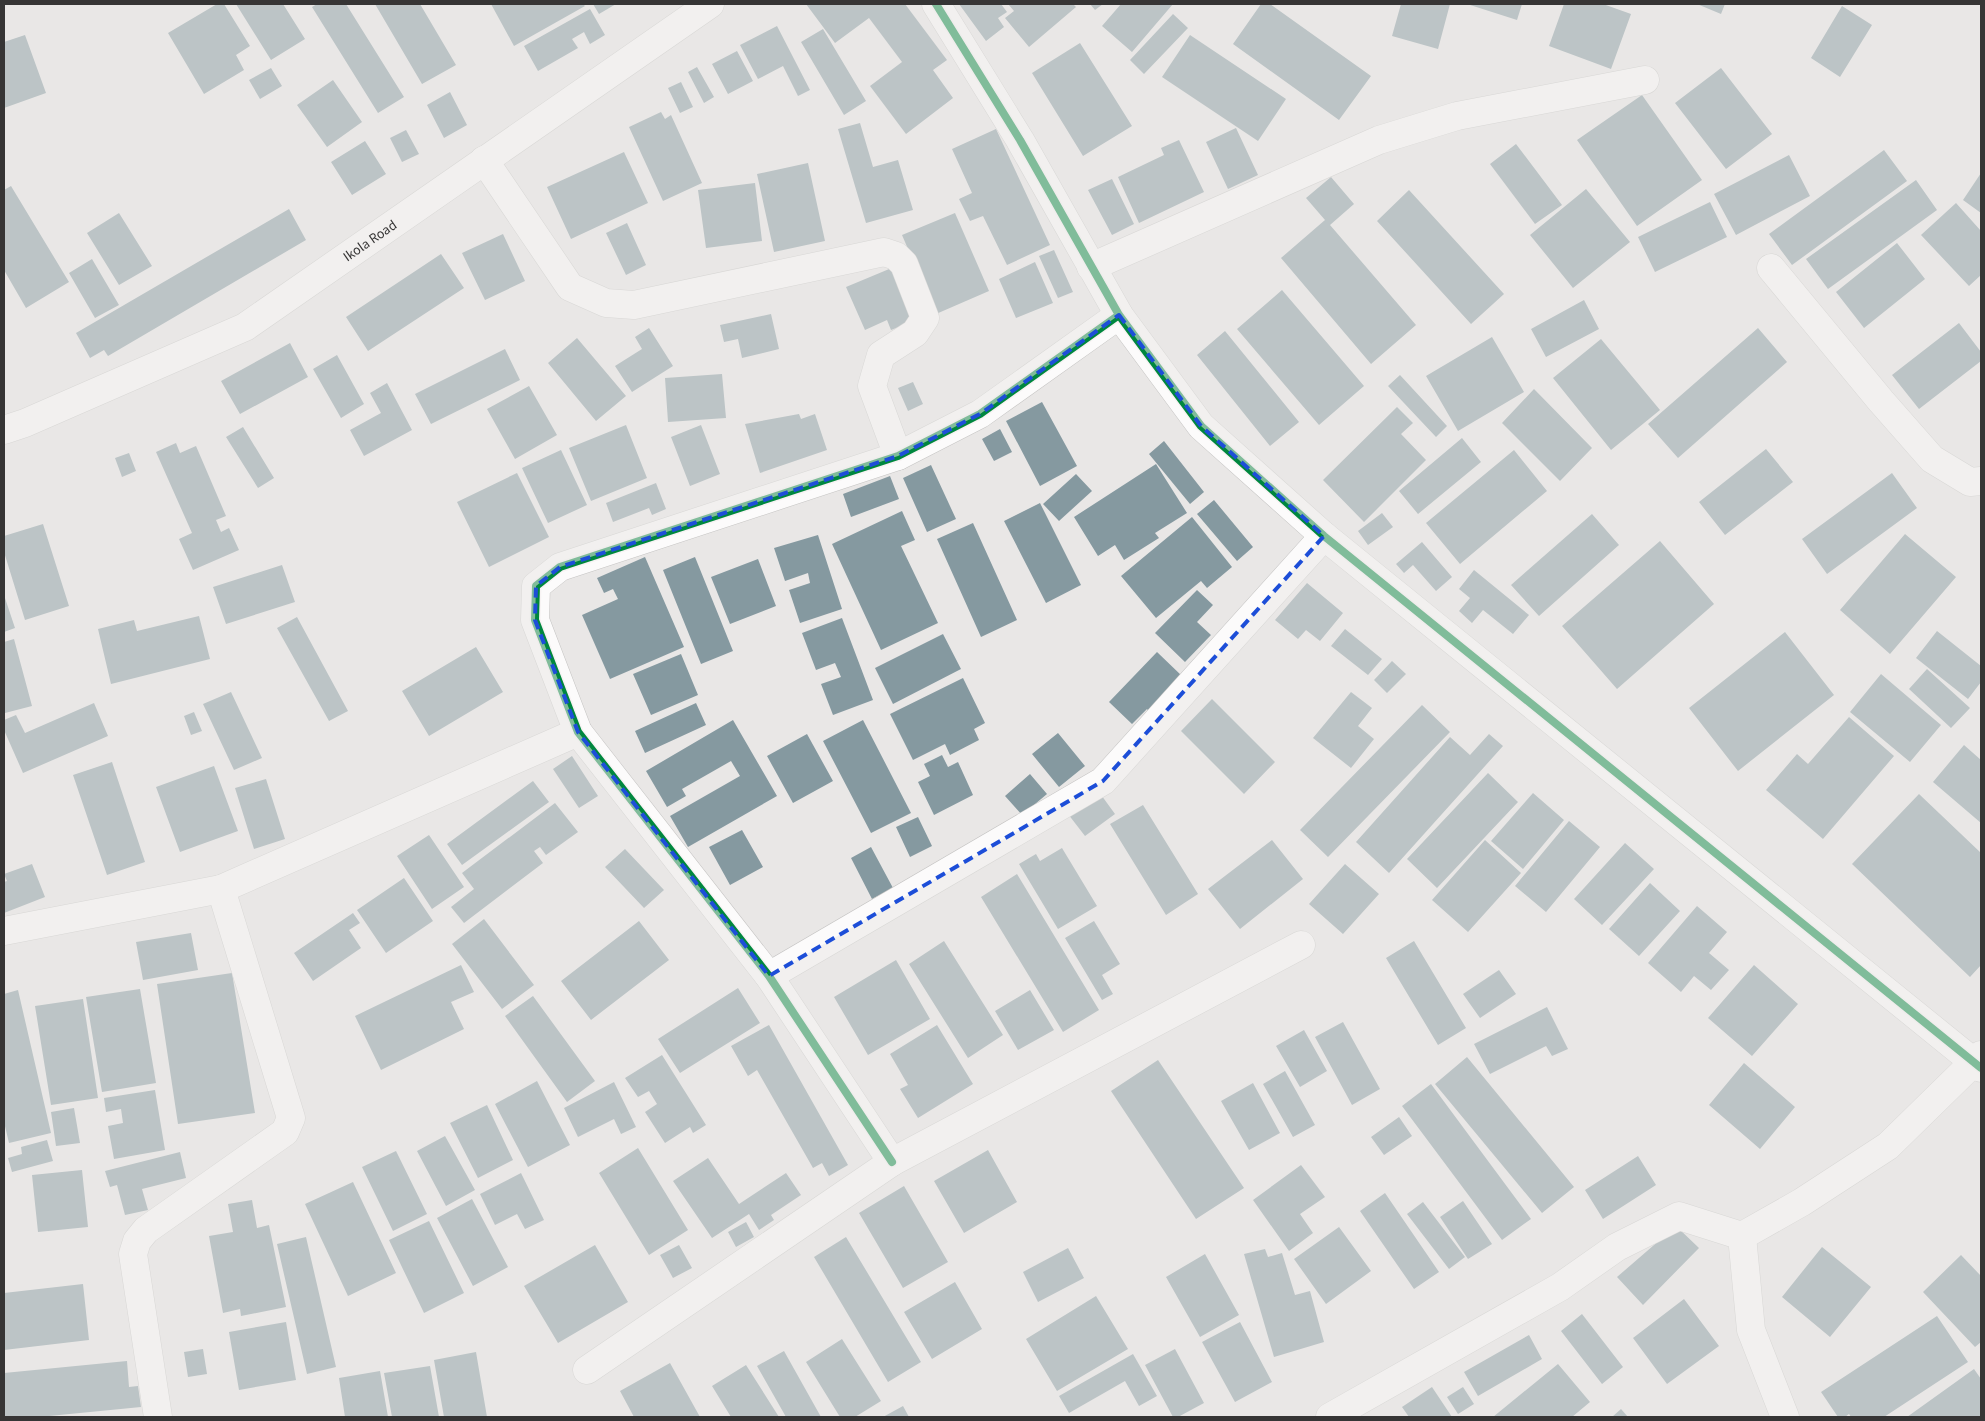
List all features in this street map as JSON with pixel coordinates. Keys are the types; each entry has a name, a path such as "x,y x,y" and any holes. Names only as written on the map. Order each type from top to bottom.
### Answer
{"street":[{"name":"Ikola Road","path":"4,430 25,423 245,327 710,4"},
{"path":"936,4 1020,140 1119,315 1200,426 1324,536 1979,1062 1888,1146 1802,1202 1742,1236 1679,1216 1616,1247 1560,1287 1330,1417"},
{"path":"1092,267 1379,140 1457,116 1645,80"},
{"path":"484,160 570,287 606,303 634,304 884,252 896,256 904,264 925,318 915,333 881,355 872,386 898,456"},
{"path":"1771,268 1881,401 1932,459 1970,482 1981,481"},
{"path":"892,1162 769,976 578,732 535,620 536,586 560,568 898,456 980,414 1119,315"},
{"path":"769,976 1103,781 1324,536"},
{"path":"4,931 221,889 578,732"},
{"path":"158,1417 134,1254 137,1241 146,1230 285,1132 291,1118 221,889"},
{"path":"587,1370 892,1162 1301,945"},
{"path":"1742,1236 1751,1330 1785,1417"}],"highlighted area":[{"path":"1119,315 1201,426 1324,536 1103,781 769,976 578,732 535,620 536,586 560,567 898,456 980,414"}],"building":[{"path":"217,4 224,4 250,46 236,55 244,70 204,94 168,33"},
{"path":"236,4 283,4 305,39 271,60"},
{"path":"317,4 346,4 404,97 378,113 312,7"},
{"path":"375,4 420,4 456,65 422,84"},
{"path":"491,4 583,4 585,6 514,46"},
{"path":"593,4 616,4 599,14"},
{"path":"806,4 905,4 947,60 933,70 953,98 906,134 870,86 902,62 869,18 835,43"},
{"path":"959,4 1001,4 1007,12 998,18 1004,27 986,41"},
{"path":"1008,4 1073,4 1076,7 1029,47 1005,18 1014,11"},
{"path":"1090,4 1103,4 1095,10"},
{"path":"1121,4 1173,4 1132,52 1102,26"},
{"path":"1261,4 1270,4 1371,76 1339,120 1233,44"},
{"path":"1401,4 1450,4 1438,49 1392,36"},
{"path":"1467,4 1522,4 1517,20"},
{"path":"1564,4 1603,4 1631,14 1611,69 1549,46"},
{"path":"1697,4 1725,4 1721,14"},
{"path":"1842,6 1872,25 1840,77 1811,58"},
{"path":"590,9 605,35 590,44 584,32 572,39 578,48 538,71 524,46"},
{"path":"1173,14 1188,28 1144,74 1130,60"},
{"path":"777,26 810,90 798,96 783,66 758,79 740,45"},
{"path":"823,29 866,101 844,115 801,42"},
{"path":"25,35 46,93 4,108 4,42"},
{"path":"1190,35 1286,99 1258,141 1162,77"},
{"path":"1080,43 1132,126 1083,156 1032,73"},
{"path":"737,51 753,81 728,94 712,64"},
{"path":"697,67 714,97 704,103 688,72"},
{"path":"271,68 282,86 260,99 249,80"},
{"path":"1721,68 1772,134 1726,169 1675,103"},
{"path":"333,80 362,122 327,147 297,105"},
{"path":"681,82 693,107 680,113 668,88"},
{"path":"450,92 467,125 444,138 427,105"},
{"path":"1642,95 1702,180 1637,226 1577,140"},
{"path":"661,112 665,119 671,115 702,183 663,201 629,127"},
{"path":"860,123 873,167 898,160 913,210 866,223 838,129"},
{"path":"1236,128 1258,175 1228,189 1206,142"},
{"path":"996,129 1050,245 1007,265 983,216 970,221 959,199 972,193 952,149"},
{"path":"406,130 419,154 402,162 390,138"},
{"path":"1179,140 1204,192 1139,223 1118,177 1164,155 1161,148"},
{"path":"365,141 386,174 352,195 331,162"},
{"path":"1516,144 1562,205 1535,224 1490,164"},
{"path":"1884,150 1907,181 1792,265 1769,234"},
{"path":"624,152 648,203 571,239 547,187"},
{"path":"1789,155 1810,196 1736,235 1714,194"},
{"path":"808,163 825,241 774,252 757,174"},
{"path":"1981,173 1981,213 1963,200"},
{"path":"1331,177 1354,204 1330,225 1416,325 1371,364 1281,258 1325,220 1306,198"},
{"path":"1112,179 1134,224 1112,235 1088,190"},
{"path":"1916,180 1937,210 1828,289 1806,259"},
{"path":"755,183 762,241 706,248 698,190"},
{"path":"11,186 69,282 26,308 4,270 4,190"},
{"path":"1586,189 1630,242 1573,288 1530,235"},
{"path":"1409,190 1504,294 1471,324 1377,221"},
{"path":"1710,202 1727,237 1655,272 1638,237"},
{"path":"1956,203 1981,231 1981,275 1969,286 1921,235"},
{"path":"289,209 306,240 108,356 104,350 90,358 76,333"},
{"path":"119,213 152,266 119,285 87,233"},
{"path":"955,213 989,291 936,314 902,235"},
{"path":"627,223 646,265 626,275 606,233"},
{"path":"503,234 525,281 485,300 462,253"},
{"path":"1897,243 1925,279 1864,328 1836,292"},
{"path":"1054,250 1073,292 1058,298 1039,256"},
{"path":"441,254 464,288 368,351 346,317"},
{"path":"92,259 119,305 95,318 69,273"},
{"path":"1035,262 1053,303 1016,318 999,279"},
{"path":"894,267 917,320 891,330 887,320 865,330 846,287"},
{"path":"1282,290 1364,386 1319,425 1237,329"},
{"path":"1584,300 1599,329 1546,357 1531,329"},
{"path":"771,314 779,349 742,358 738,339 724,342 720,325"},
{"path":"1959,323 1981,352 1981,361 1919,409 1892,375"},
{"path":"649,328 673,366 632,392 615,366 642,349 635,337"},
{"path":"1758,328 1787,362 1678,458 1648,424"},
{"path":"1225,331 1299,422 1270,446 1197,355"},
{"path":"1492,337 1524,392 1458,431 1426,376"},
{"path":"577,338 626,396 596,421 548,363"},
{"path":"1601,339 1660,410 1611,450 1553,378"},
{"path":"290,343 308,377 240,414 221,381"},
{"path":"505,349 520,380 431,424 415,394"},
{"path":"337,355 364,404 341,418 313,369"},
{"path":"722,374 726,418 668,422 665,378"},
{"path":"1400,375 1447,426 1436,437 1388,386"},
{"path":"913,382 923,404 908,411 898,388"},
{"path":"387,383 412,430 364,456 350,430 381,413 370,393"},
{"path":"529,386 557,435 515,459 487,409"},
{"path":"1534,389 1592,448 1560,481 1502,423"},
{"path":"1042,402 1077,466 1040,486 1006,421"},
{"path":"1397,407 1413,423 1401,434 1426,460 1364,522 1323,480"},
{"path":"799,414 801,419 815,414 827,450 760,473 745,424"},
{"path":"626,425 647,478 591,501 569,448"},
{"path":"701,425 720,474 690,486 671,437"},
{"path":"243,427 274,478 258,488 226,437"},
{"path":"1000,429 1012,452 994,461 982,439"},
{"path":"1462,438 1481,462 1418,514 1399,491"},
{"path":"1164,441 1204,492 1190,504 1149,454"},
{"path":"176,443 180,453 196,446 226,516 216,520 221,532 229,528 239,550 193,570 179,539 192,533 156,452"},
{"path":"1766,449 1793,482 1725,535 1699,502"},
{"path":"561,450 587,505 548,523 522,468"},
{"path":"1514,450 1547,491 1460,564 1426,523"},
{"path":"129,453 136,471 122,477 115,458"},
{"path":"1156,464 1187,513 1155,533 1159,538 1124,560 1115,545 1098,556 1074,517"},
{"path":"931,465 956,519 927,532 903,478"},
{"path":"517,473 549,537 489,567 457,502"},
{"path":"1892,473 1917,508 1827,574 1802,539"},
{"path":"1076,474 1092,491 1059,521 1043,504"},
{"path":"890,476 899,499 851,517 843,494"},
{"path":"656,483 666,509 652,515 649,508 613,522 606,503"},
{"path":"1214,500 1253,547 1237,561 1197,514"},
{"path":"1040,503 1081,585 1046,603 1004,521"},
{"path":"902,511 915,540 901,546 938,623 881,650 832,544"},
{"path":"1382,513 1393,527 1368,545 1358,531"},
{"path":"1592,514 1619,545 1539,616 1511,585"},
{"path":"1192,517 1232,567 1207,588 1201,581 1156,618 1121,576"},
{"path":"973,523 1017,620 981,637 937,539"},
{"path":"43,524 69,606 25,620 4,552 4,536"},
{"path":"1905,534 1956,577 1890,654 1840,610"},
{"path":"818,535 842,609 800,623 789,590 810,583 808,573 785,581 774,548"},
{"path":"1660,541 1714,604 1617,689 1562,626"},
{"path":"1422,542 1452,577 1436,591 1413,565 1404,573 1396,564"},
{"path":"645,557 684,647 610,679 582,615 618,599 613,589 604,593 597,578"},
{"path":"695,557 733,651 701,664 663,570"},
{"path":"758,559 776,606 730,624 711,577"},
{"path":"282,565 295,602 226,624 213,587"},
{"path":"1474,570 1529,615 1513,634 1483,610 1472,623 1459,611 1470,598 1459,589"},
{"path":"1307,583 1343,613 1320,641 1306,630 1298,639 1275,620"},
{"path":"1197,590 1213,605 1197,622 1211,635 1185,662 1155,633"},
{"path":"4,595 15,628 4,632"},
{"path":"199,616 210,659 111,684 98,629 134,620 137,631"},
{"path":"297,617 348,711 329,721 277,628"},
{"path":"842,618 873,700 833,715 821,684 841,677 835,663 816,670 802,633"},
{"path":"1345,629 1382,659 1368,675 1331,646"},
{"path":"1937,631 1981,666 1981,682 1968,699 1916,658"},
{"path":"1785,632 1834,695 1738,771 1689,708"},
{"path":"943,634 961,669 893,704 875,668"},
{"path":"14,639 32,706 5,713 4,642"},
{"path":"476,647 503,692 429,736 402,691"},
{"path":"1157,652 1182,676 1152,715 1147,709 1132,724 1109,702"},
{"path":"681,654 698,695 651,715 633,674"},
{"path":"1392,661 1406,674 1387,693 1374,680"},
{"path":"1927,669 1970,708 1951,728 1909,689"},
{"path":"1881,674 1941,725 1910,762 1850,712"},
{"path":"963,678 985,723 974,729 979,740 950,755 945,744 913,760 890,714"},
{"path":"231,692 262,758 234,770 203,704"},
{"path":"1351,692 1372,708 1358,726 1374,739 1351,768 1313,738"},
{"path":"1212,699 1275,762 1244,794 1181,731"},
{"path":"94,703 108,736 23,773 4,730 4,720 16,715 25,733"},
{"path":"696,703 706,725 645,753 635,731"},
{"path":"1422,705 1450,732 1328,857 1300,830"},
{"path":"194,712 202,731 191,735 184,716"},
{"path":"1849,717 1894,756 1823,839 1766,790 1797,754 1808,764"},
{"path":"733,720 777,796 688,847 670,816 740,776 731,761 682,789 686,796 667,807 646,771"},
{"path":"863,720 911,813 871,833 823,741"},
{"path":"1058,733 1085,766 1059,787 1032,754"},
{"path":"807,734 833,781 793,803 767,756"},
{"path":"1489,734 1503,746 1389,873 1356,842 1450,737 1470,755"},
{"path":"1964,745 1981,760 1981,823 1933,782"},
{"path":"942,755 948,767 958,762 973,795 934,815 918,782 930,776 924,764"},
{"path":"572,756 598,796 579,808 553,769"},
{"path":"112,762 145,862 107,875 73,775"},
{"path":"214,766 238,831 180,852 156,787"},
{"path":"1488,773 1518,802 1437,888 1407,859"},
{"path":"1030,774 1047,794 1022,815 1005,796"},
{"path":"266,779 285,839 254,849 235,788"},
{"path":"533,781 549,802 462,865 447,844"},
{"path":"1099,792 1115,814 1085,836 1068,814"},
{"path":"1533,793 1564,820 1523,869 1491,841"},
{"path":"1919,794 1981,853 1981,965 1970,977 1852,864"},
{"path":"555,803 578,832 546,855 540,847 534,851 543,863 464,923 451,907 474,889 462,873"},
{"path":"1143,805 1198,894 1166,915 1110,824"},
{"path":"918,817 932,846 910,857 896,827"},
{"path":"1569,821 1600,847 1546,912 1515,886"},
{"path":"742,830 763,867 730,885 709,847"},
{"path":"429,835 464,887 432,909 397,856"},
{"path":"1272,840 1303,879 1240,929 1208,889"},
{"path":"1485,840 1521,873 1468,932 1432,900"},
{"path":"1625,843 1654,869 1602,925 1574,899"},
{"path":"871,847 893,888 872,899 851,858"},
{"path":"1062,848 1097,906 1058,929 1019,864 1036,854 1040,861"},
{"path":"625,849 664,890 644,908 605,867"},
{"path":"32,864 45,897 4,913 4,882 7,881 4,874"},
{"path":"1345,864 1379,894 1343,934 1309,904"},
{"path":"1017,874 1099,1010 1063,1032 981,897"},
{"path":"404,878 433,921 386,953 357,910"},
{"path":"1650,883 1680,911 1639,956 1609,929"},
{"path":"1697,906 1727,932 1709,953 1729,970 1711,990 1694,976 1681,992 1648,963"},
{"path":"353,913 360,923 349,930 361,948 313,981 294,953"},
{"path":"484,919 534,985 502,1009 452,944"},
{"path":"639,921 669,960 591,1020 561,981"},
{"path":"1094,921 1120,964 1102,975 1113,994 1102,1000 1065,938"},
{"path":"191,933 198,970 143,980 136,942"},
{"path":"944,941 1003,1035 968,1058 909,964"},
{"path":"1414,941 1466,1028 1438,1045 1386,958"},
{"path":"896,960 930,1019 868,1055 834,997"},
{"path":"461,965 474,992 451,1002 464,1029 381,1070 355,1016"},
{"path":"1754,965 1798,1004 1752,1056 1708,1018"},
{"path":"1499,970 1516,994 1480,1018 1463,994"},
{"path":"232,973 255,1113 178,1124 157,984"},
{"path":"738,988 760,1023 680,1073 658,1039"},
{"path":"140,989 156,1083 102,1092 86,997"},
{"path":"18,990 51,1133 9,1143 4,1122 4,994"},
{"path":"1030,990 1054,1030 1018,1050 995,1011"},
{"path":"533,996 595,1081 567,1102 505,1016"},
{"path":"83,999 98,1098 51,1105 35,1006"},
{"path":"1547,1007 1568,1049 1552,1056 1546,1046 1490,1074 1474,1044"},
{"path":"1343,1022 1380,1089 1352,1105 1315,1037"},
{"path":"769,1025 848,1165 829,1176 822,1163 813,1168 757,1070 748,1076 731,1046"},
{"path":"937,1025 973,1084 918,1118 900,1089 908,1085 890,1054"},
{"path":"1304,1030 1327,1071 1300,1087 1276,1046"},
{"path":"662,1055 706,1125 693,1133 690,1127 665,1143 645,1112 657,1104 649,1091 638,1097 625,1078"},
{"path":"1467,1057 1574,1187 1542,1213 1435,1084"},
{"path":"1158,1060 1244,1188 1196,1219 1111,1091"},
{"path":"1744,1063 1795,1107 1760,1149 1709,1105"},
{"path":"1285,1071 1315,1125 1293,1137 1263,1084"},
{"path":"537,1081 570,1145 528,1167 495,1104"},
{"path":"614,1082 636,1127 621,1134 614,1119 578,1137 564,1108"},
{"path":"1253,1083 1280,1133 1249,1150 1221,1101"},
{"path":"1431,1084 1531,1219 1502,1240 1402,1106"},
{"path":"155,1090 165,1150 114,1159 108,1126 123,1123 121,1109 106,1112 104,1098"},
{"path":"487,1105 513,1160 478,1178 450,1123"},
{"path":"74,1108 80,1143 56,1146 51,1112"},
{"path":"1399,1117 1412,1136 1384,1155 1371,1137"},
{"path":"445,1136 475,1190 446,1206 417,1151"},
{"path":"47,1140 53,1161 12,1172 8,1158 22,1154 21,1147"},
{"path":"638,1148 688,1230 649,1255 599,1173"},
{"path":"988,1150 1017,1202 964,1233 934,1181"},
{"path":"396,1151 427,1214 393,1231 362,1167"},
{"path":"180,1152 186,1178 142,1189 148,1210 125,1215 117,1185 110,1187 105,1171"},
{"path":"1638,1156 1656,1185 1603,1219 1585,1190"},
{"path":"708,1158 739,1204 786,1173 801,1195 771,1215 774,1220 759,1230 749,1214 712,1238 673,1181"},
{"path":"1301,1165 1325,1197 1300,1214 1313,1233 1289,1251 1253,1200"},
{"path":"82,1170 88,1227 38,1232 32,1175"},
{"path":"521,1173 544,1220 525,1229 517,1214 495,1225 480,1194"},
{"path":"353,1182 396,1273 348,1296 305,1204"},
{"path":"904,1186 948,1262 903,1288 859,1213"},
{"path":"1385,1193 1439,1272 1414,1289 1360,1211"},
{"path":"472,1199 508,1267 473,1286 437,1218"},
{"path":"252,1200 257,1228 269,1225 286,1307 241,1316 240,1309 223,1313 209,1236 233,1232 228,1204"},
{"path":"1463,1201 1492,1244 1468,1259 1440,1217"},
{"path":"1423,1202 1465,1257 1449,1269 1407,1214"},
{"path":"429,1221 464,1293 424,1313 389,1240"},
{"path":"746,1222 754,1237 736,1247 728,1232"},
{"path":"1676,1226 1699,1248 1643,1305 1617,1277"},
{"path":"1339,1227 1371,1271 1326,1304 1294,1259"},
{"path":"306,1237 336,1367 307,1374 277,1244"},
{"path":"846,1237 921,1362 888,1382 814,1257"},
{"path":"595,1245 628,1302 558,1343 524,1286"},
{"path":"679,1245 692,1268 673,1278 660,1255"},
{"path":"1822,1247 1871,1287 1830,1337 1782,1297"},
{"path":"1068,1248 1084,1278 1038,1302 1023,1272"},
{"path":"1265,1249 1268,1257 1282,1253 1295,1295 1310,1291 1324,1342 1274,1357 1244,1254"},
{"path":"1205,1254 1239,1315 1200,1337 1166,1277"},
{"path":"1961,1255 1981,1276 1981,1342 1975,1347 1923,1292"},
{"path":"955,1282 982,1329 932,1359 904,1312"},
{"path":"83,1284 89,1340 4,1350 4,1293"},
{"path":"1096,1296 1128,1349 1057,1391 1026,1339"},
{"path":"1684,1299 1719,1346 1667,1384 1633,1338"},
{"path":"1582,1314 1623,1367 1602,1384 1561,1331"},
{"path":"1937,1316 1968,1362 1884,1417 1851,1417 1849,1414 1845,1417 1838,1417 1821,1392"},
{"path":"286,1322 296,1380 239,1390 229,1332"},
{"path":"1240,1322 1272,1382 1235,1402 1202,1342"},
{"path":"1529,1335 1542,1359 1478,1396 1464,1372"},
{"path":"842,1339 881,1401 855,1417 840,1417 806,1362"},
{"path":"203,1349 207,1374 188,1377 184,1352"},
{"path":"1175,1349 1204,1403 1178,1417 1173,1417 1145,1365"},
{"path":"784,1351 821,1417 786,1417 757,1366"},
{"path":"476,1352 487,1417 444,1417 434,1360"},
{"path":"1133,1354 1157,1396 1139,1406 1125,1381 1069,1413 1059,1396"},
{"path":"127,1361 129,1387 138,1386 141,1407 39,1417 4,1417 4,1373"},
{"path":"670,1363 700,1417 634,1417 620,1391"},
{"path":"1558,1364 1590,1402 1572,1417 1493,1417"},
{"path":"746,1365 779,1417 731,1417 712,1386"},
{"path":"430,1366 439,1417 392,1417 384,1373"},
{"path":"1974,1369 1981,1379 1981,1417 1907,1417"},
{"path":"380,1371 388,1417 345,1417 339,1378"},
{"path":"1432,1387 1452,1417 1409,1417 1402,1407"},
{"path":"1463,1387 1474,1404 1458,1414 1447,1397"},
{"path":"903,1406 909,1417 883,1417"},
{"path":"1621,1409 1628,1417 1612,1417"}],"cycle path":[{"path":"936,4 1020,140 1119,315 1201,426 1324,536 1981,1068"},
{"path":"892,1162 769,976 578,732 535,620 536,586 560,567 898,456 980,414 1119,315"}]}
